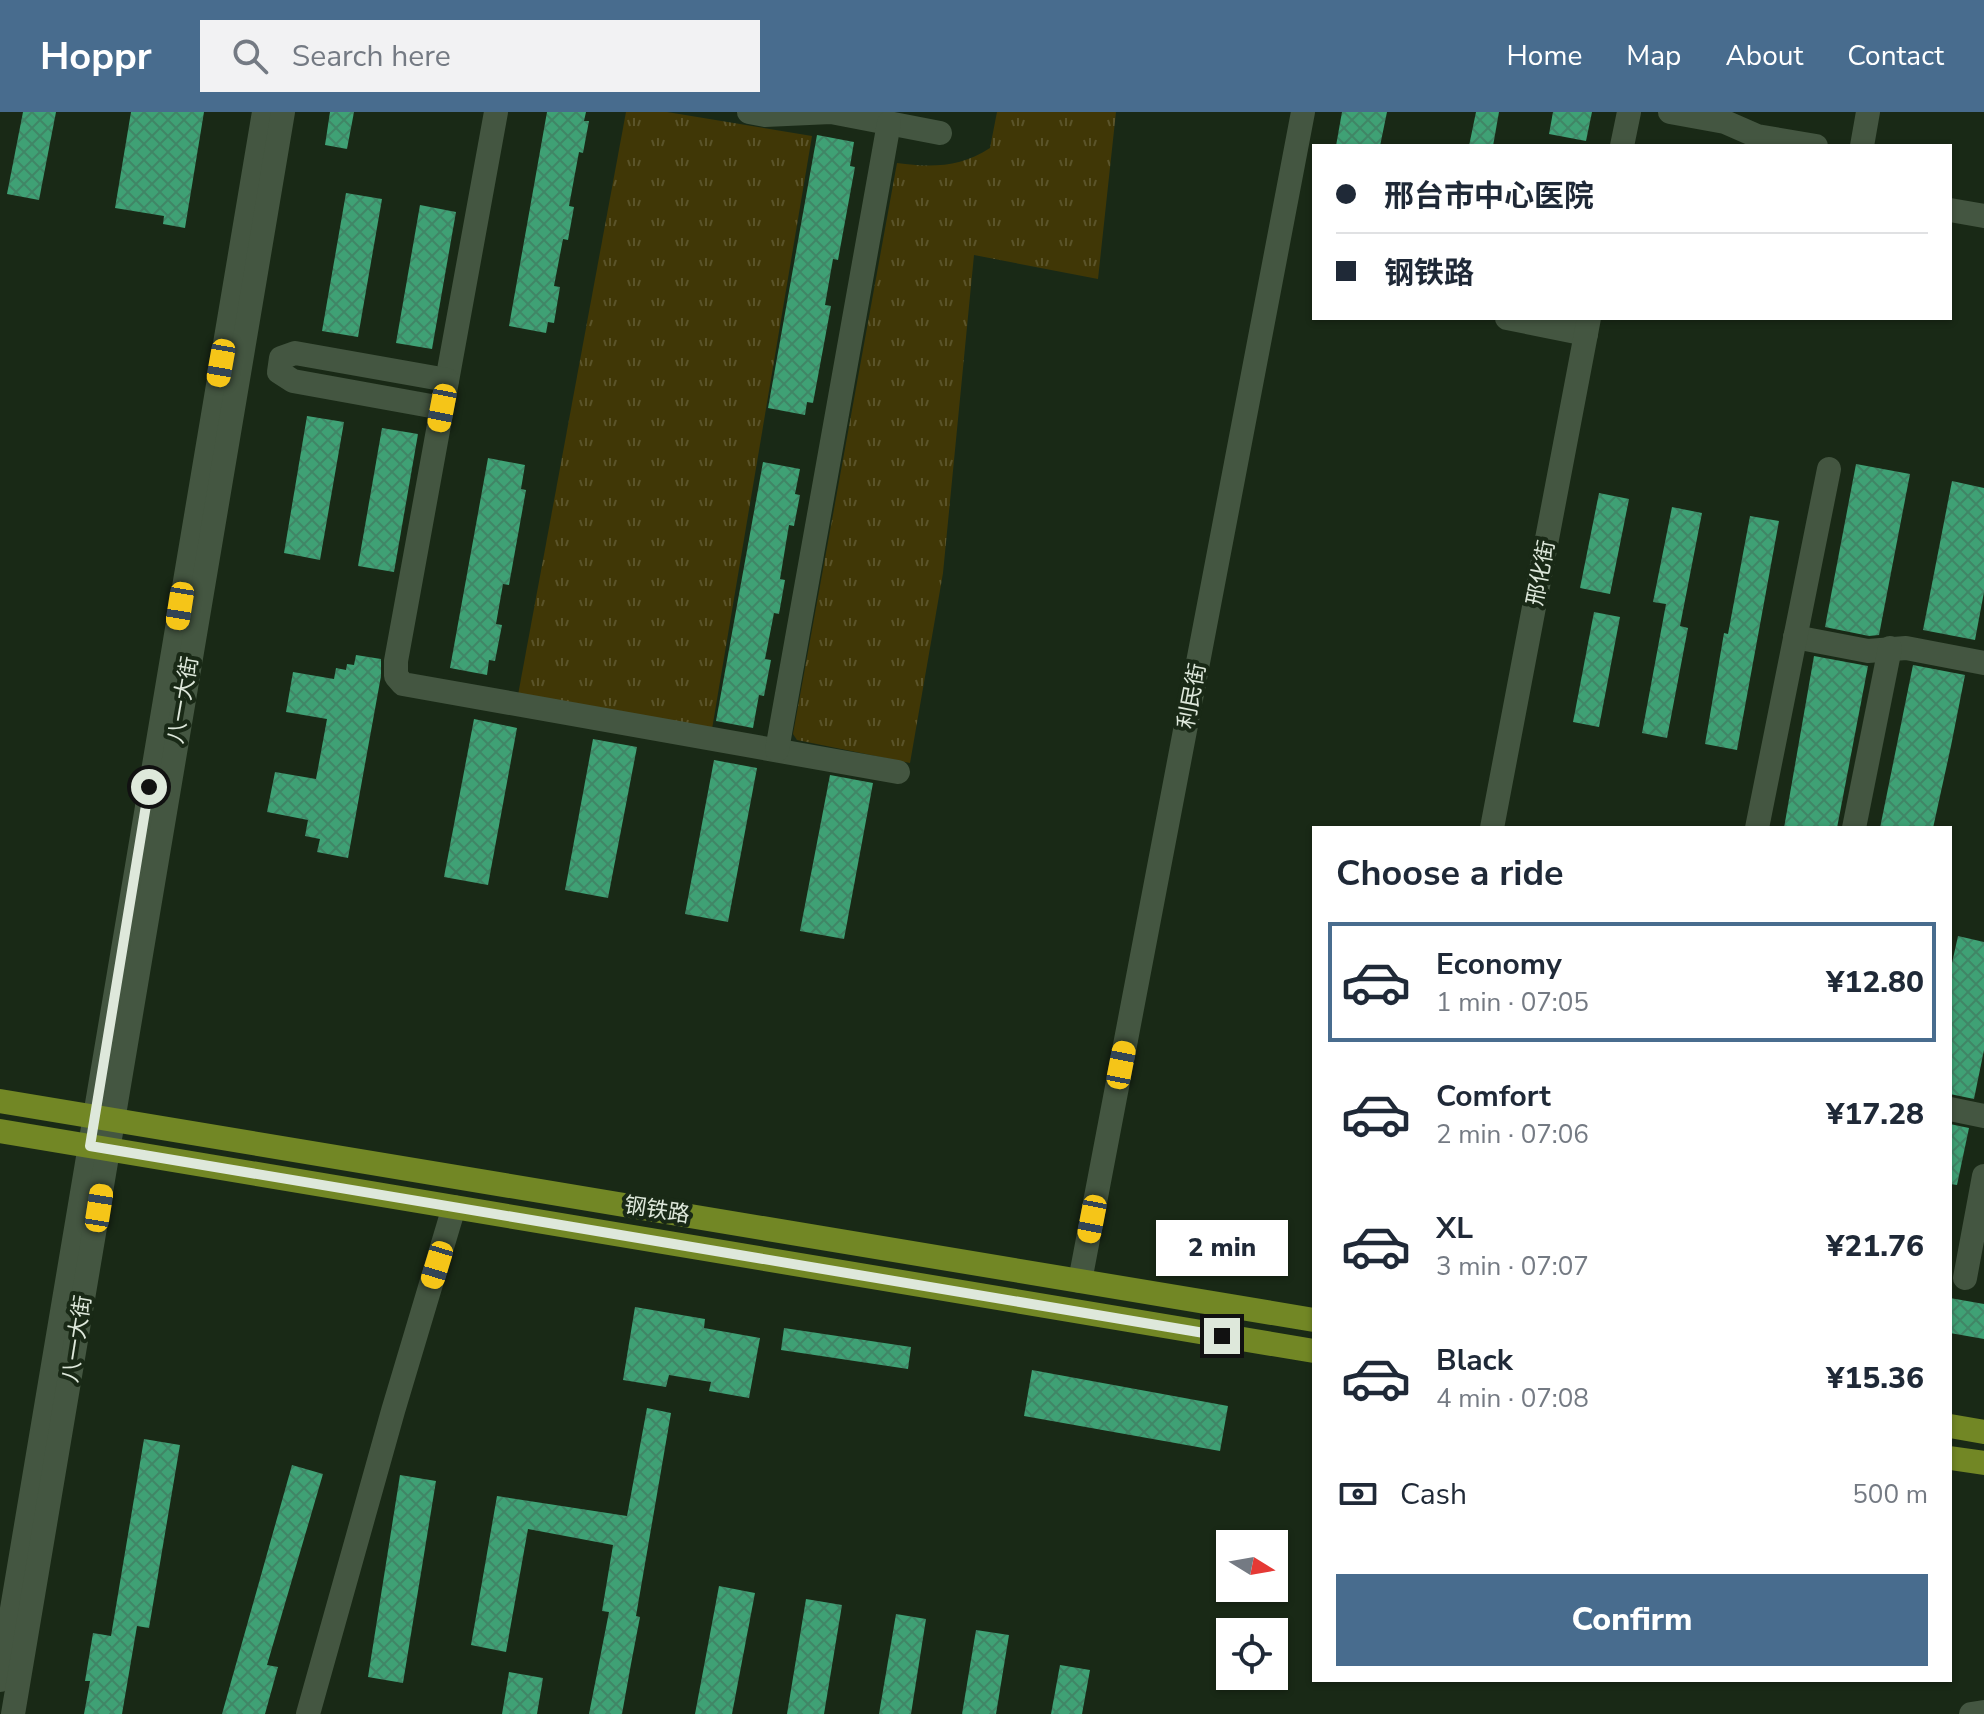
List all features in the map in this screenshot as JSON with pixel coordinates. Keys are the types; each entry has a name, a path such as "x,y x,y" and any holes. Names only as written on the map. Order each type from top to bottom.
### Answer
{"main road":[{"name":"钢铁路","path":"0,1101 1312,1320"},
{"name":"钢铁路","path":"0,1131 1312,1351"},
{"path":"1952,1426 1984,1432"},
{"path":"1952,1458 1984,1463"}],"street":[{"name":"八一大街","path":"13,1714 99,1148 264,112"},
{"name":"八一大街","path":"104,1118 283,112"},
{"path":"496,112 396,661 396,676 403,684 898,772"},
{"path":"749,112 831,112 940,133"},
{"name":"利民街","path":"1080,1281 1303,112"},
{"path":"1622,144 1629,112"},
{"path":"1670,112 1725,122 1749,121 1757,136 1804,144"},
{"path":"1862,144 1868,112"},
{"path":"777,750 889,123"},
{"path":"1952,210 1984,216"},
{"path":"1527,320 1588,326"},
{"name":"邢化街","path":"1492,826 1588,326"},
{"path":"442,408 293,381 279,372 281,358 295,353 447,380"},
{"path":"240,358 280,365"},
{"path":"1757,826 1829,469"},
{"path":"1795,637 1868,651 1906,648 1984,663"},
{"path":"1854,826 1890,648"},
{"path":"1952,1109 1984,1116"},
{"name":"八一大街","path":"0,1680 99,1148"},
{"path":"1965,1278 1984,1176"},
{"path":"308,1714 454,1207"},
{"path":"1971,1714 1984,1712"}],"green space":[{"path":"626,112 667,112 812,136 712,729 518,695"},
{"path":"997,112 1116,112 1098,279 974,255 943,573 910,763 797,740 793,734 897,163 946,164 979,154 990,148"}],"building":[{"path":"23,112 56,112 39,200 7,194"},
{"path":"131,112 204,112 185,228 163,224 164,216 115,208"},
{"path":"330,112 354,112 347,149 325,145"},
{"path":"547,112 586,112 584,121 589,121 583,153 579,152 569,206 574,207 568,240 563,239 554,286 560,287 554,323 548,322 546,333 509,326"},
{"path":"1342,112 1387,112 1380,144 1336,144"},
{"path":"1476,112 1499,112 1493,144 1469,144"},
{"path":"1553,112 1592,112 1586,141 1549,134"},
{"path":"817,135 854,142 850,166 855,167 838,260 833,259 825,305 831,306 813,403 807,402 805,415 768,408"},
{"path":"346,193 382,199 358,337 322,331"},
{"path":"420,205 456,212 432,349 396,343"},
{"path":"307,416 344,422 320,560 284,553"},
{"path":"382,428 418,434 394,572 358,566"},
{"path":"488,458 525,465 521,489 526,490 509,585 503,584 496,624 502,625 495,661 489,660 487,675 450,668"},
{"path":"763,462 800,469 795,494 800,495 794,526 789,525 780,579 785,580 779,614 774,613 765,659 771,660 764,696 759,695 753,728 716,721"},
{"path":"1856,464 1910,474 1879,635 1869,636 1825,627"},
{"path":"1952,481 1984,488 1984,592 1975,640 1923,630"},
{"path":"1599,493 1629,499 1610,594 1580,588"},
{"path":"1672,507 1702,513 1680,626 1688,628 1667,738 1642,733 1666,604 1653,602"},
{"path":"1750,516 1779,521 1737,750 1705,744 1724,633 1728,634"},
{"path":"1594,612 1620,617 1599,727 1573,722"},
{"path":"356,655 381,659 381,676 348,858 317,852 320,839 305,836 308,820 267,812 275,772 316,779 327,719 286,712 293,672 334,679 336,668 346,670 347,664 354,665"},
{"path":"1814,656 1868,666 1837,826 1784,826"},
{"path":"1913,665 1965,675 1933,826 1880,826"},
{"path":"474,719 517,728 488,885 444,877"},
{"path":"593,739 637,747 608,898 565,890"},
{"path":"714,760 757,768 728,922 685,914"},
{"path":"830,775 873,783 844,939 800,931"},
{"path":"1958,936 1984,942 1984,1050 1974,1099 1952,1094 1952,963"},
{"path":"1952,1124 1969,1128 1957,1185 1952,1184"},
{"path":"1952,1298 1984,1304 1984,1339 1952,1333"},
{"path":"635,1307 705,1319 704,1328 760,1338 749,1398 709,1391 711,1382 669,1375 666,1387 623,1380"},
{"path":"784,1328 911,1347 908,1369 781,1350"},
{"path":"1032,1370 1228,1406 1220,1451 1024,1416"},
{"path":"647,1408 671,1413 622,1714 589,1714 609,1612 602,1611 613,1545 528,1529 506,1652 471,1645 497,1496 627,1516"},
{"path":"144,1439 180,1445 149,1628 137,1626 122,1714 84,1714 90,1681 85,1681 93,1633 111,1636"},
{"path":"292,1465 323,1474 267,1665 278,1667 265,1714 222,1714"},
{"path":"400,1475 436,1481 403,1683 368,1677"},
{"path":"719,1586 755,1593 732,1714 695,1714"},
{"path":"806,1599 842,1605 824,1714 787,1714"},
{"path":"896,1614 926,1619 911,1714 879,1714"},
{"path":"976,1630 1009,1635 996,1714 962,1714"},
{"path":"1060,1665 1090,1670 1082,1714 1051,1714"},
{"path":"509,1672 543,1678 537,1714 502,1714"}],"route":[{"path":"149,787 90,1146 1222,1336"}]}
